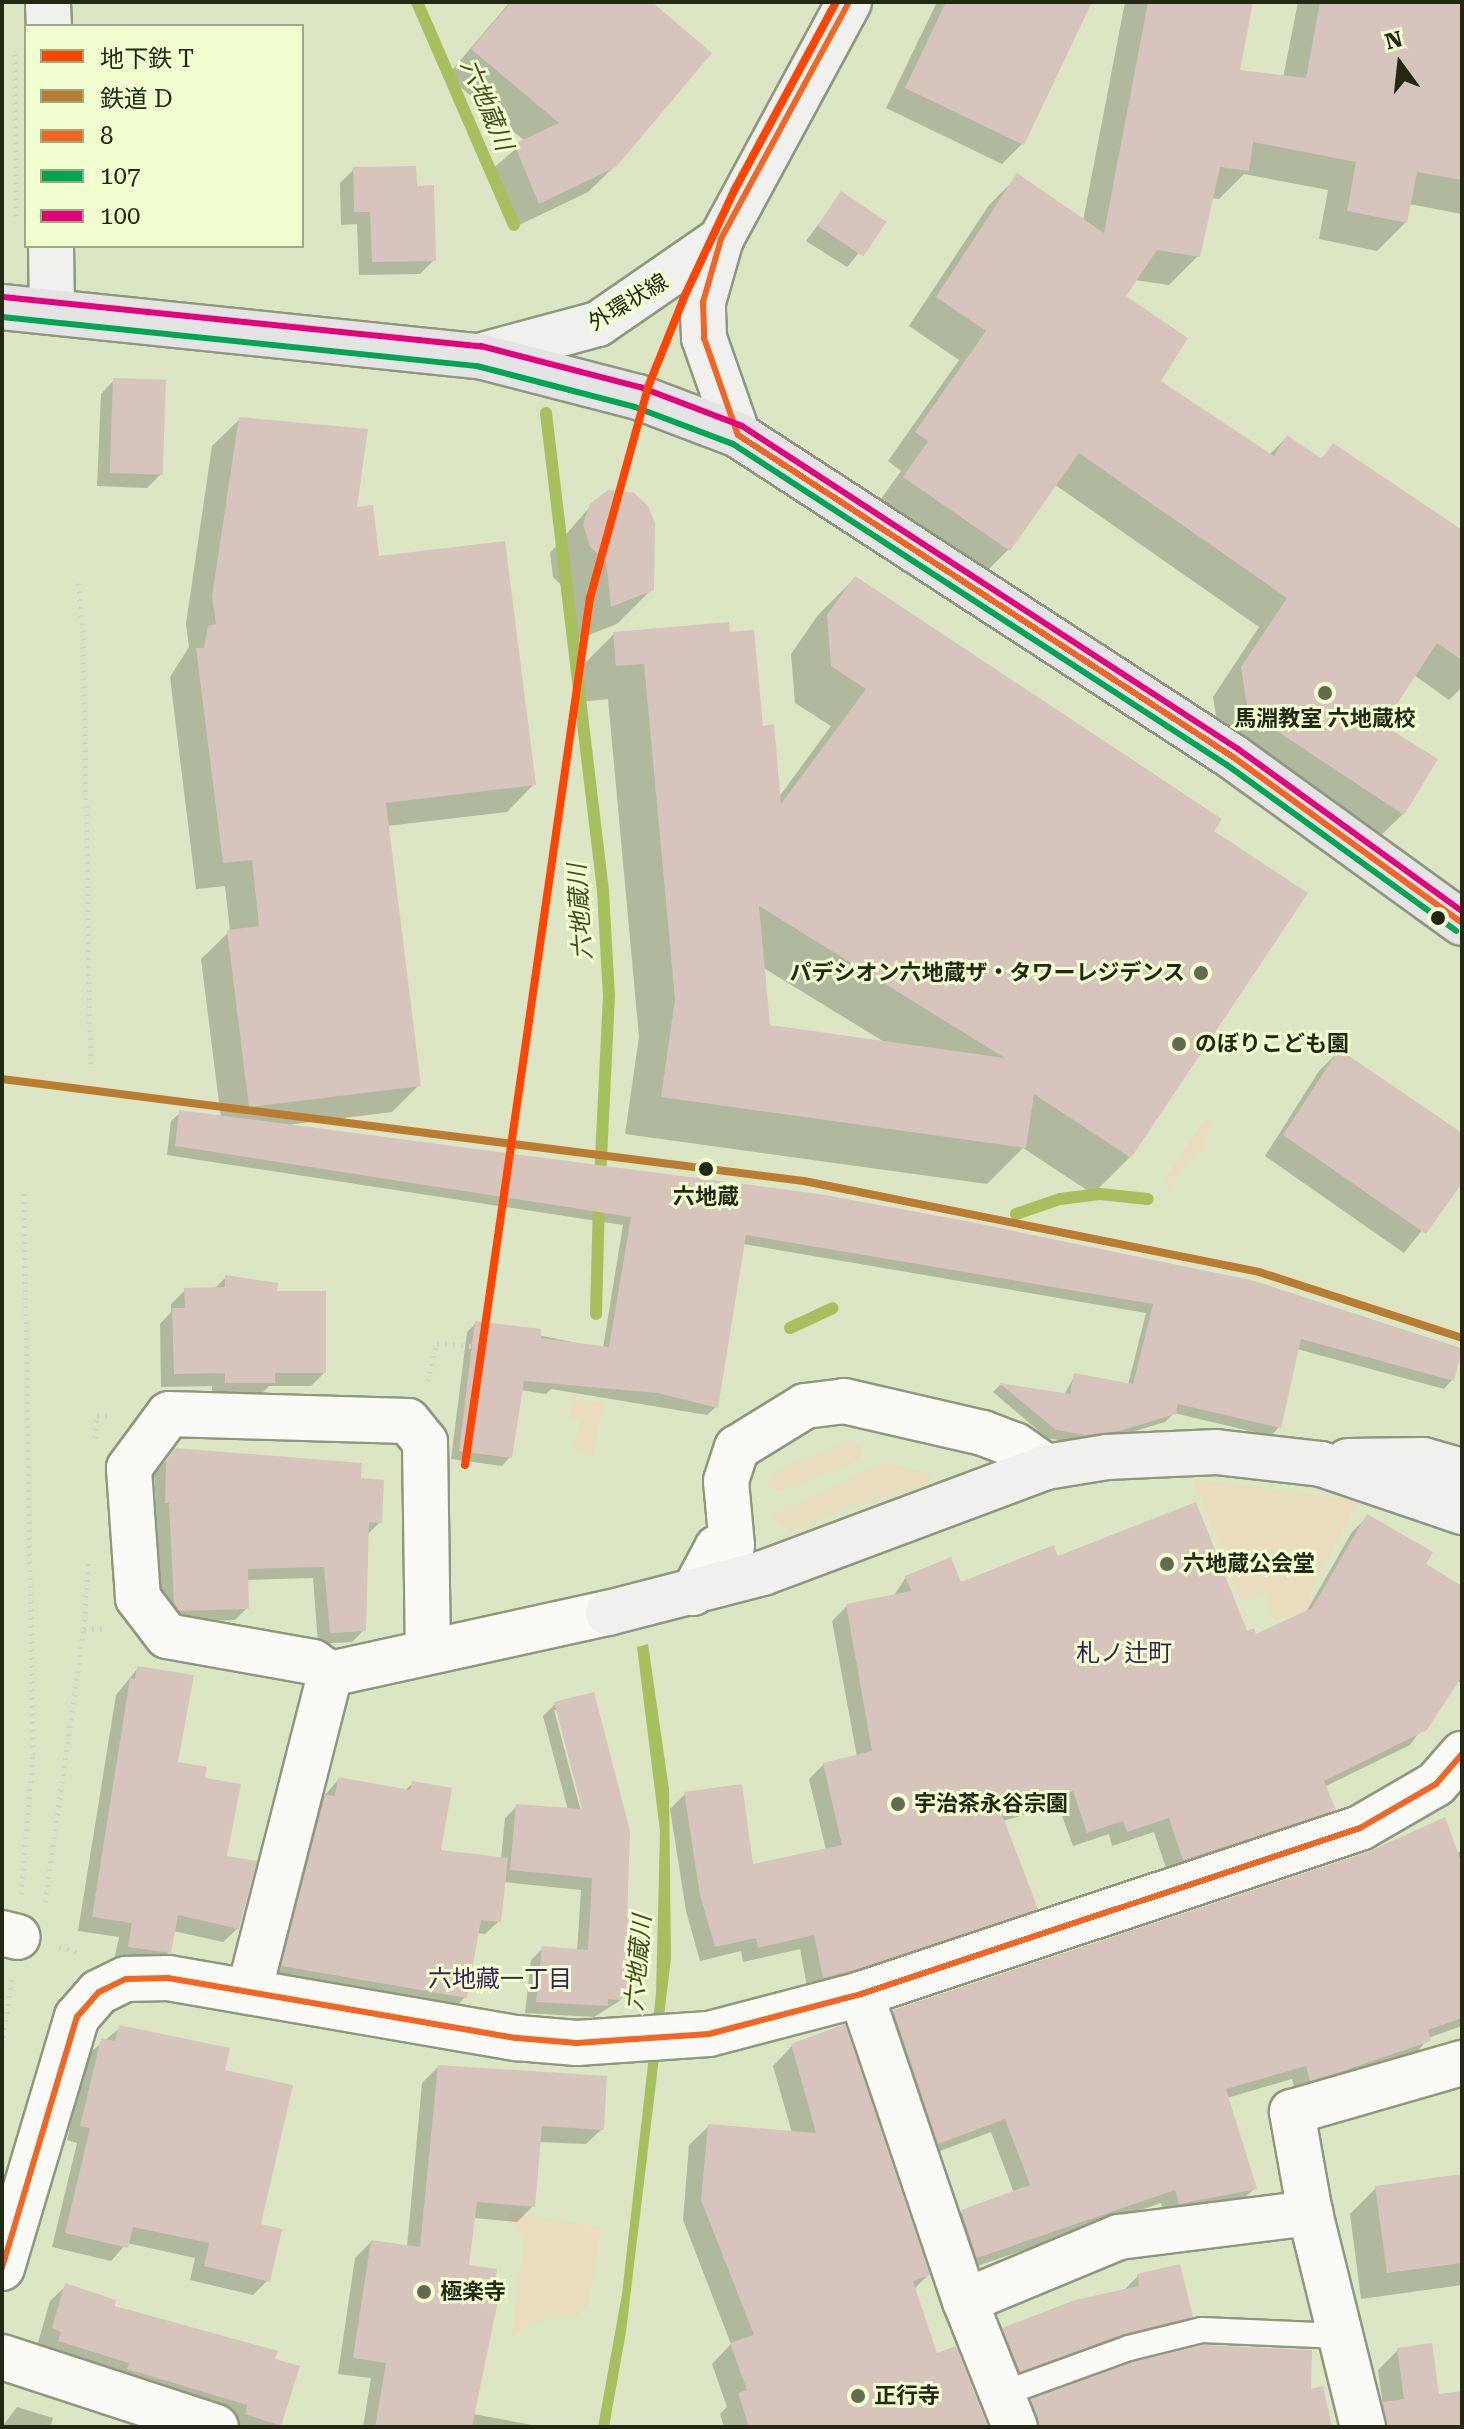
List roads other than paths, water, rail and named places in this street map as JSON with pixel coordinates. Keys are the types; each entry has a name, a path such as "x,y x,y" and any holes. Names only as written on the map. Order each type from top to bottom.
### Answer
{"main road":[{"path":"4,307 479,356 638,397 738,435 1233,757 1462,923"}],"street":[{"path":"38,24 48,2"},
{"name":"外環状線","path":"738,435 704,338 703,302 721,239 849,2"},
{"name":"外環状線","path":"479,356 598,324 721,239"},
{"path":"36,248 52,310"},
{"path":"677,1598 717,1548 732,1546 726,1481 737,1448 805,1406 844,1401 983,1433 1015,1445 1046,1467"},
{"path":"428,1652 425,1442 408,1421 169,1414 129,1468 138,1598 167,1636 313,1662 330,1674 677,1598 763,1573 1046,1467 1172,1452 1321,1464 1423,1460 1462,1471"},
{"path":"1321,1464 1462,1512"},
{"path":"249,1992 330,1674"},
{"path":"2,2268 77,2017 99,1992 126,1979 168,1978 455,2031 577,2043 681,2036 780,2019 1360,1828 1436,1784 1462,1754"},
{"path":"861,1994 965,2301 1008,2411"},
{"path":"1363,2427 1310,2213 1292,2112 1462,2063"},
{"path":"965,2301 1119,2237 1310,2213"},
{"path":"2,2357 143,2416 216,2427"}],"lane":[{"path":"1008,2411 1158,2338 1202,2330 1340,2336"}],"waterway":[{"name":"六地蔵川","path":"417,2 514,225"},
{"name":"六地蔵川","path":"546,413 603,892 609,995 600,1178"},
{"path":"1016,1214 1060,1199 1100,1194 1148,1199"},
{"name":"六地蔵川","path":"596,1314 599,1197"},
{"path":"790,1328 833,1308"}],"metro line":[{"name":"T","path":"465,1465 590,598 648,387 686,293 735,189 836,2"}],"rail line":[{"name":"D","path":"2,1079 804,1181 1259,1272 1462,1338"}],"place":[{"name":"馬淵教室 六地蔵校","path":"1325,693"},
{"name":"パデシオン六地蔵ザ・タワーレジデンス","path":"1201,973"},
{"name":"のぼりこども園","path":"1179,1044"},
{"name":"六地蔵","path":"706,1169"},
{"name":"六地蔵公会堂","path":"1167,1564"},
{"name":"宇治茶永谷宗園","path":"898,1804"},
{"name":"極楽寺","path":"424,2292"},
{"name":"正行寺","path":"858,2396"}],"district":[{"name":"札ノ辻町","path":"1124,1654"},
{"name":"六地藏一丁目","path":"500,1980"}]}
